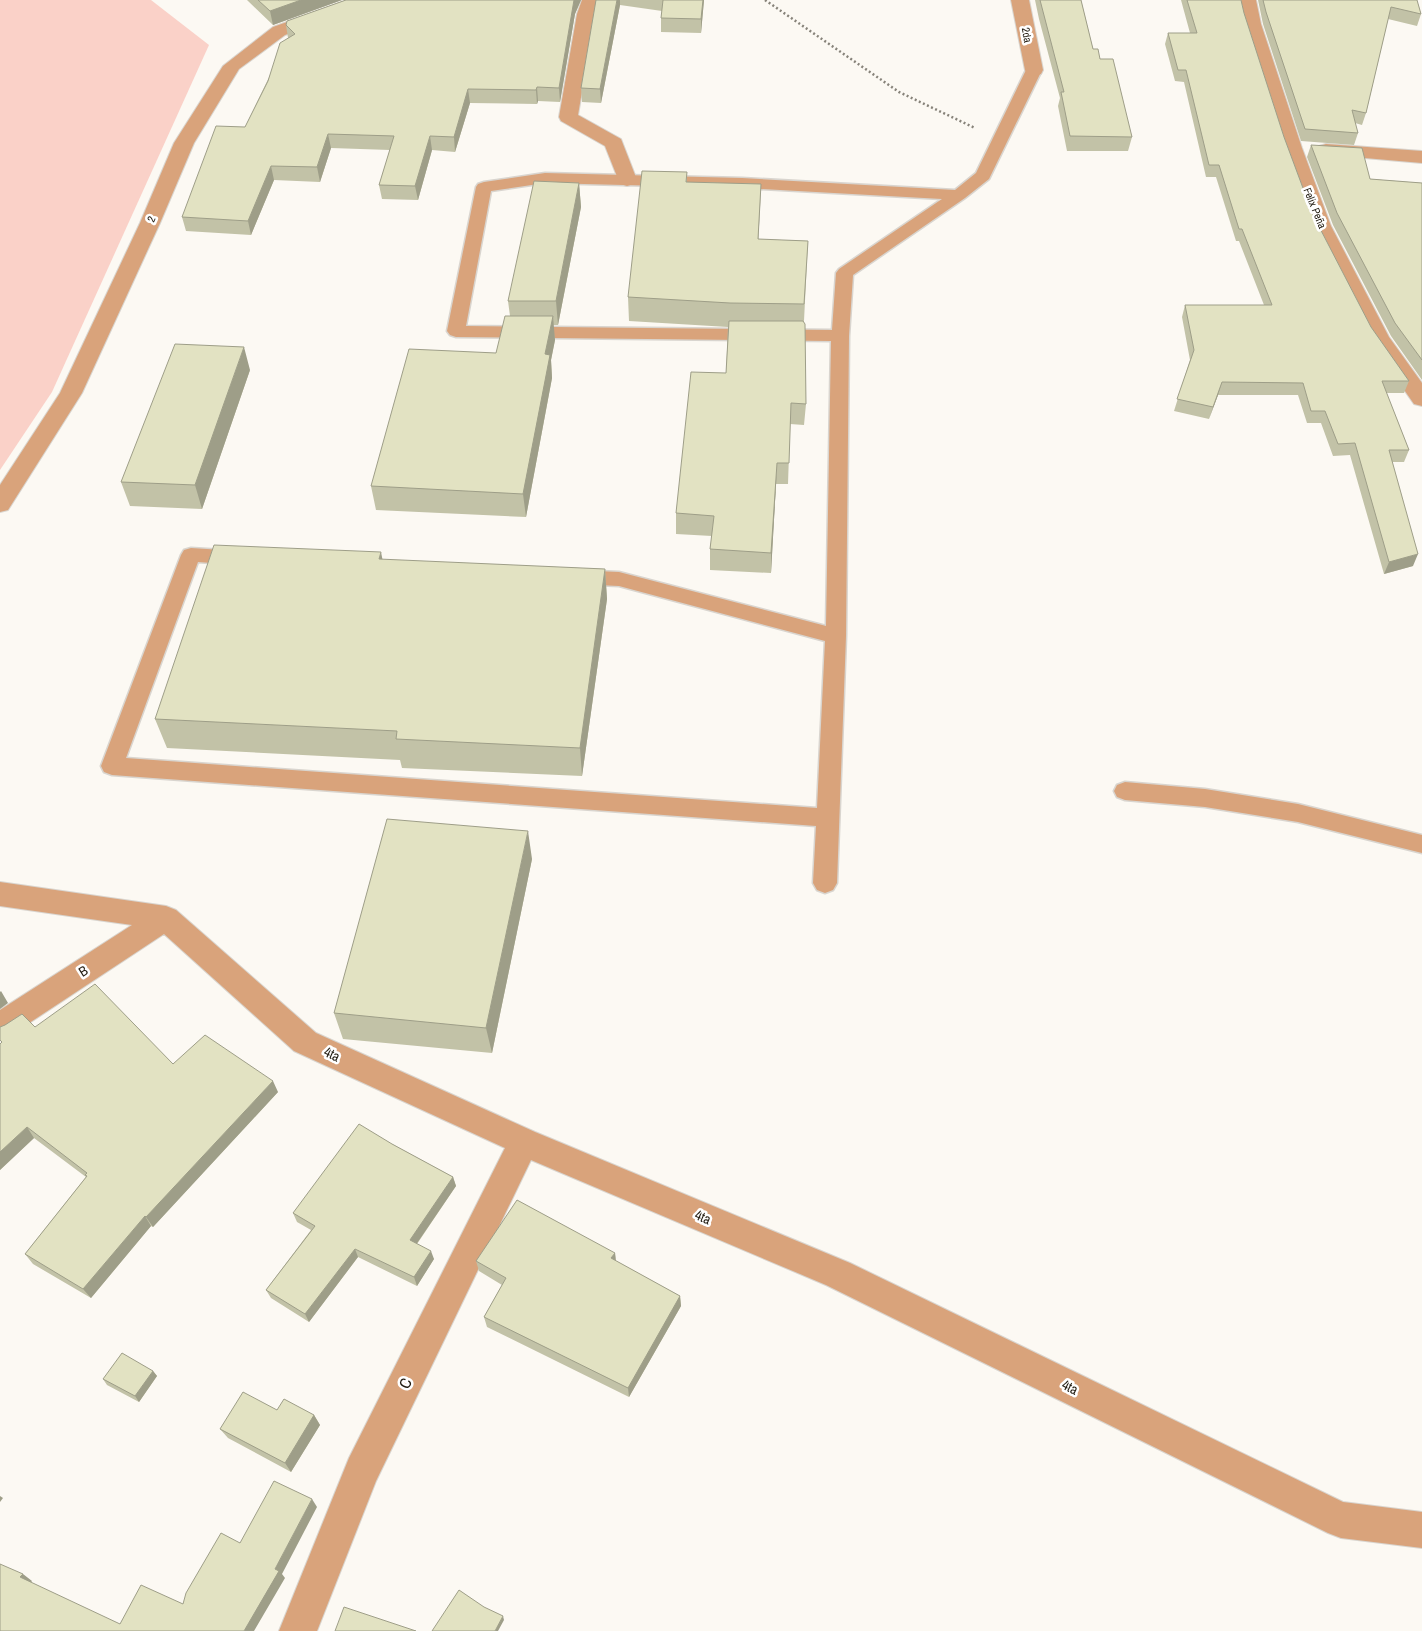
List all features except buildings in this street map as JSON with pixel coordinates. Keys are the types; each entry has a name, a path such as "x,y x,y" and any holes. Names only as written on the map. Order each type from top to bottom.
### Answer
{"street":[{"name":"2","path":"0,504 71,393 150,223 184,143 232,66 278,31 364,0"},
{"path":"591,0 586,14 568,117 614,143 627,180"},
{"name":"2da","path":"1020,0 1034,70"},
{"name":"Felix Peña","path":"1247,0 1252,24 1292,148 1326,234 1379,338 1422,399"},
{"path":"1292,148 1422,157"},
{"path":"0,894 166,918"},
{"name":"B","path":"0,1026 166,918"},
{"name":"4ta","path":"166,918 305,1042 524,1142 838,1274 1341,1520 1422,1530"},
{"name":"C","path":"298,1631 362,1471 524,1142"}],"lane":[{"path":"825,883 836,636 840,336 845,273 959,195 983,176 1034,70"},
{"path":"840,336 456,331 484,187 545,178 742,183 959,195"},
{"path":"261,560 191,556 112,766 827,818"},
{"path":"559,576 619,579 836,636"},
{"path":"1125,791 1205,798 1298,813 1422,844"}],"path":[{"path":"765,0 900,92 1000,140"}],"shaded area":[{"path":"0,0 151,0 209,45 52,392 0,470"}]}
